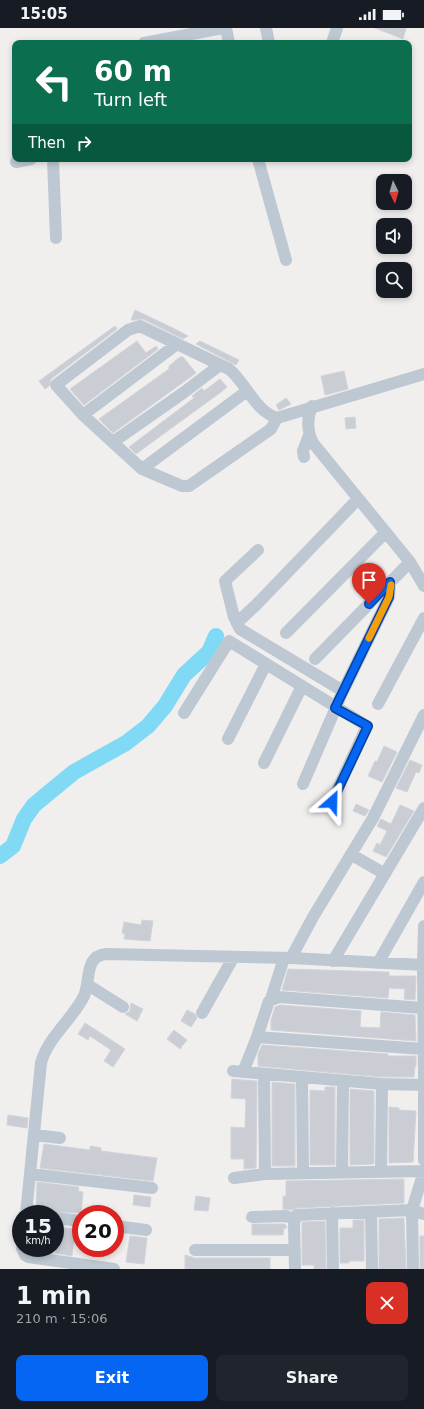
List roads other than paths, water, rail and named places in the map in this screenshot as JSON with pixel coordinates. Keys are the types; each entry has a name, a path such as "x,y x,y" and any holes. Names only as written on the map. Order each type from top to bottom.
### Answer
{"street":[{"path":"179,40 223,28"},
{"path":"226,28 228,40"},
{"path":"266,28 268,40"},
{"path":"333,40 337,28"},
{"path":"53,162 56,238"},
{"path":"259,162 286,260"},
{"path":"277,418 264,411 235,374 220,365 140,326 132,327 57,383 56,386 83,415 142,469 182,486 189,486 271,428 277,418 312,406 424,374"},
{"path":"83,415 177,344"},
{"path":"113,442 220,365"},
{"path":"142,469 247,391"},
{"path":"304,457 303,450 309,435 309,414 312,406"},
{"path":"309,435 358,499 410,562 424,586"},
{"path":"234,617 237,619 242,618 256,605 358,499"},
{"path":"286,633 386,532"},
{"path":"258,550 225,581 234,617 240,629 343,691"},
{"path":"315,660 410,562"},
{"path":"302,784 335,708 389,597 390,582"},
{"path":"378,704 424,618"},
{"path":"184,713 229,641 335,708 368,726 332,802"},
{"path":"228,738 266,664"},
{"path":"264,763 302,686"},
{"path":"423,720 373,818 352,855 287,958 257,1036 238,1072 382,1084 424,1085"},
{"path":"333,961 424,808"},
{"path":"352,855 385,874"},
{"path":"378,963 424,882"},
{"path":"424,926 422,1008 424,1078"},
{"path":"27,1205 42,1059 49,1046 78,1006 88,985 91,962 100,955 287,958 378,963 423,961"},
{"path":"202,1013 232,958"},
{"path":"88,985 123,1007"},
{"path":"271,999 279,997 422,1008"},
{"path":"257,1036 423,1049"},
{"path":"264,1075 265,1174"},
{"path":"302,1078 303,1173"},
{"path":"342,1172 343,1081"},
{"path":"381,1172 382,1084"},
{"path":"424,1092 424,1160"},
{"path":"35,1135 60,1138"},
{"path":"234,1178 265,1174 424,1171 412,1210 413,1269"},
{"path":"30,1174 152,1188"},
{"path":"295,1269 294,1219 299,1214 412,1210 424,1214"},
{"path":"371,1212 372,1269"},
{"path":"332,1213 333,1269"},
{"path":"252,1217 286,1216 294,1219"},
{"path":"124,1227 146,1230"},
{"path":"196,1250 295,1250"},
{"path":"28,1257 114,1269"}],"waterway":[{"path":"0,856 13,846 24,819 34,805 74,772 126,743 148,726 165,706 184,675 209,652 216,636"}]}
